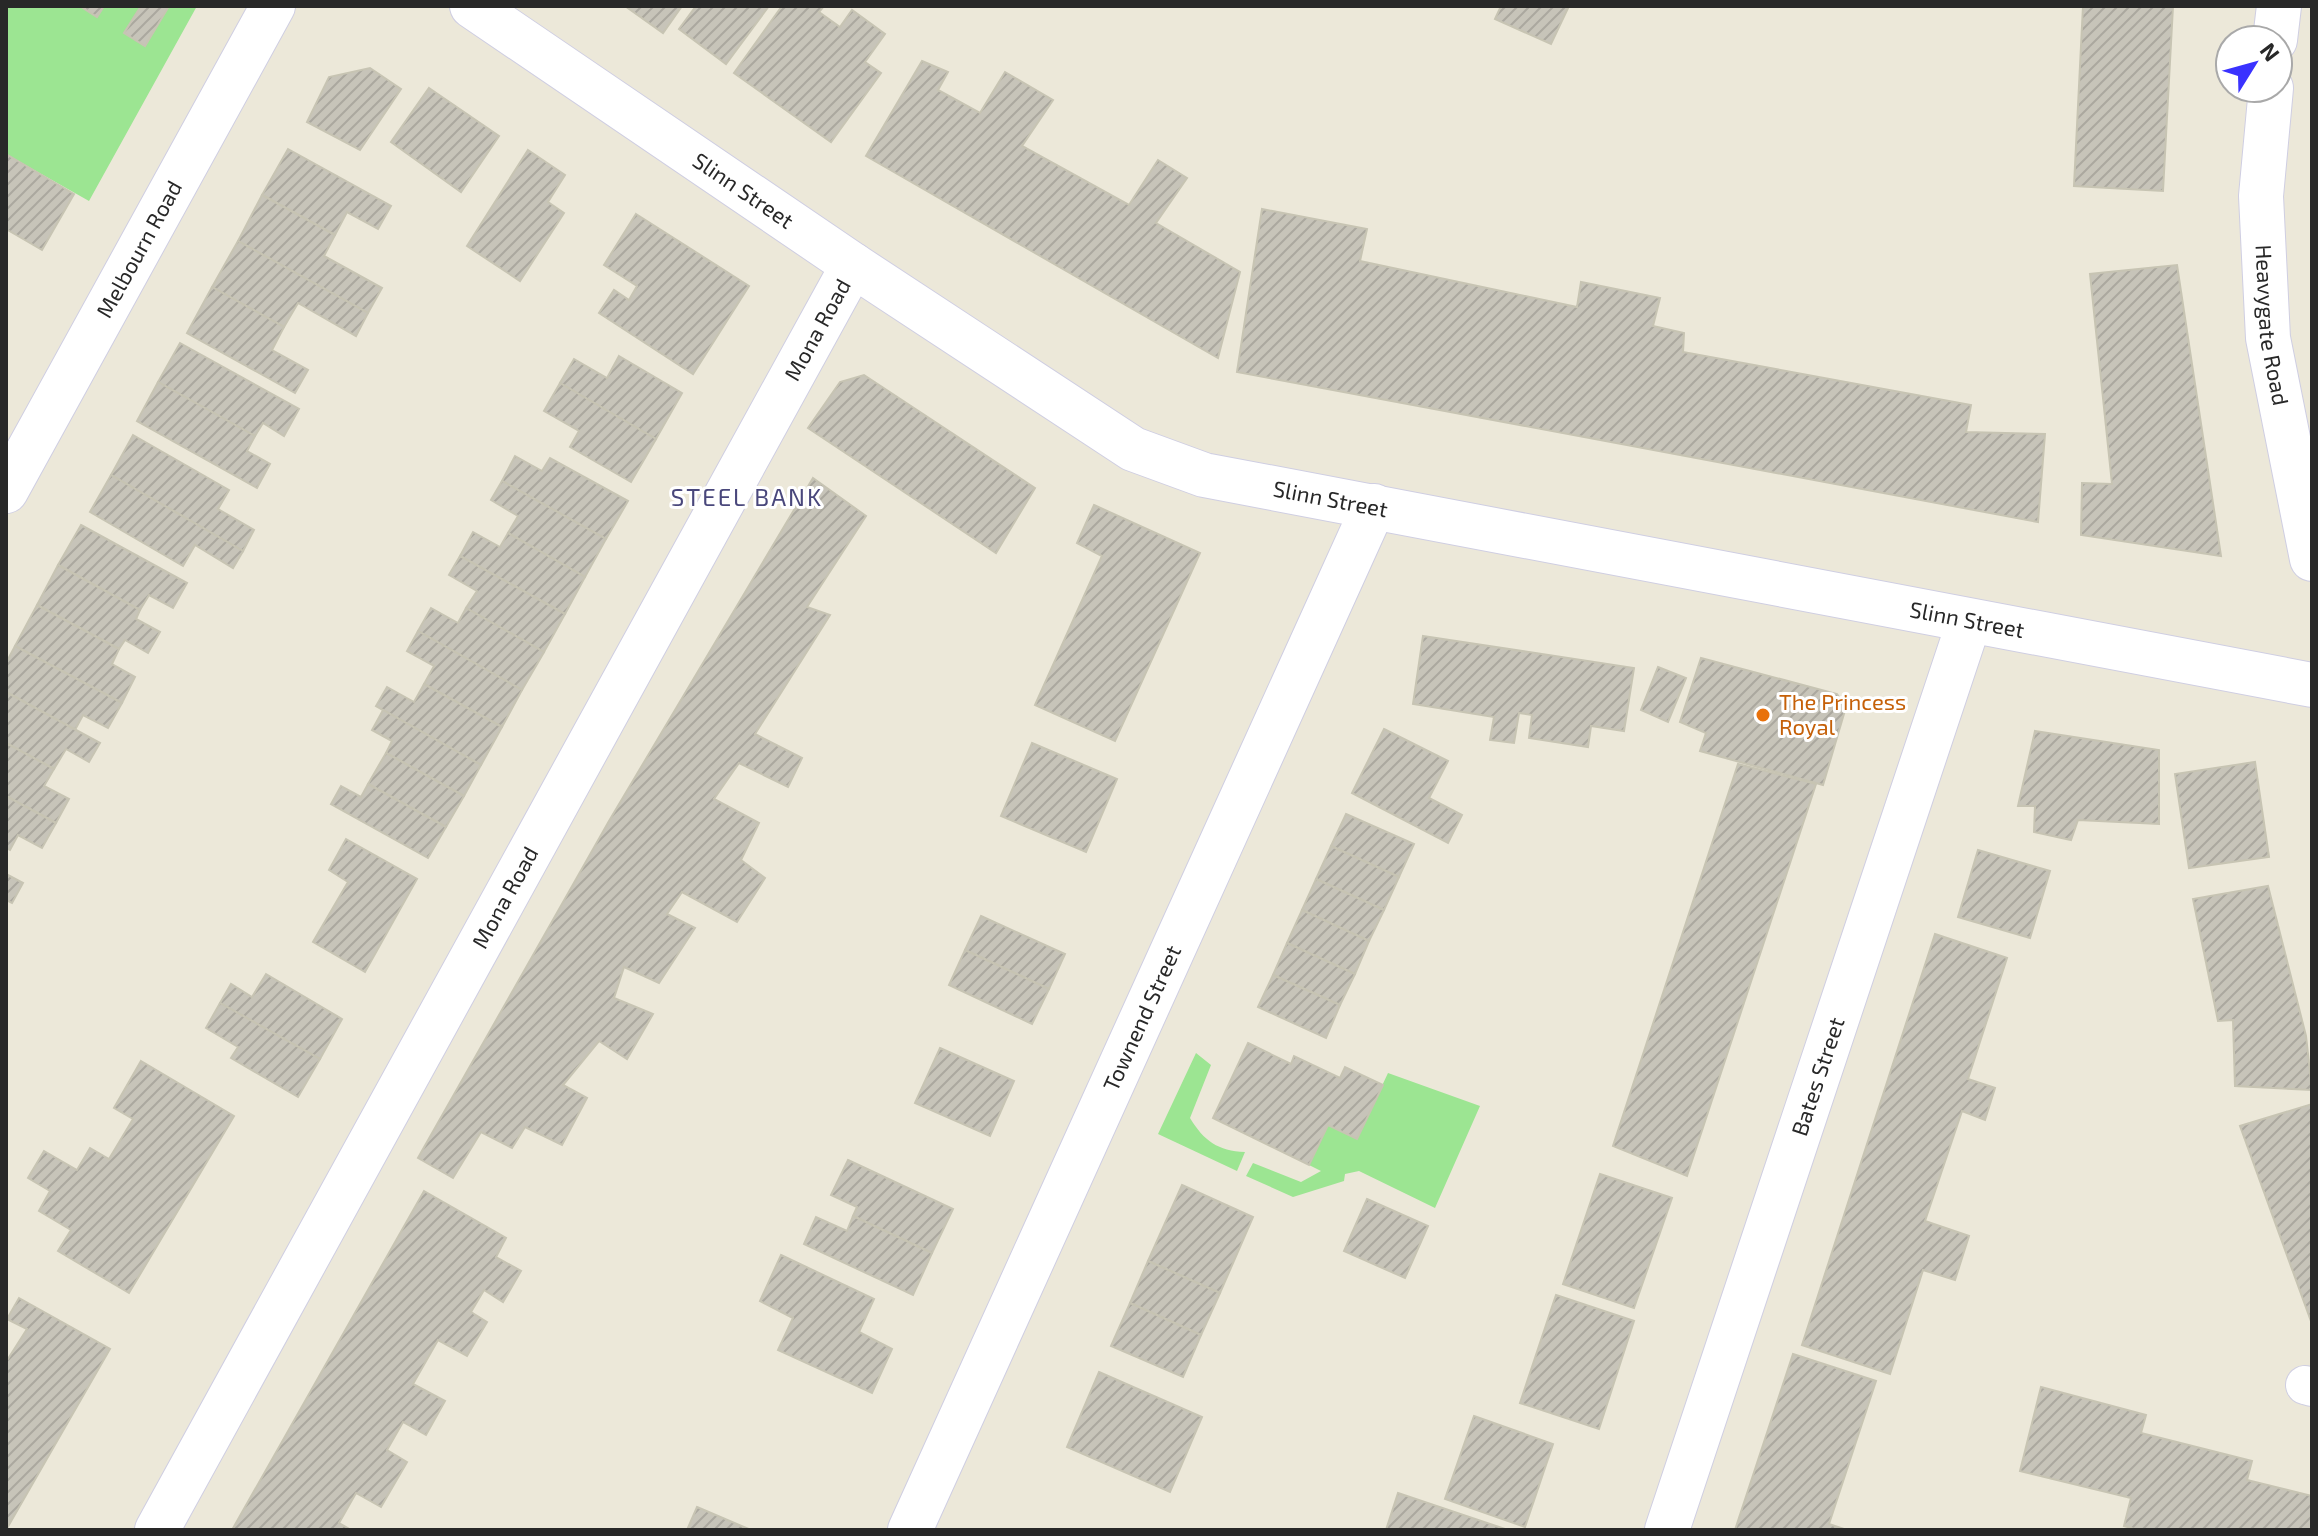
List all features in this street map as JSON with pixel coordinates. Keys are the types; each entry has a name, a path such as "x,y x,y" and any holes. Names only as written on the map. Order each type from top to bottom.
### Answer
{"street":[{"name":"Melbourn Road","path":"6,491 273,6"},
{"name":"Slinn Street","path":"472,6 853,265 1133,449 1204,475 2312,685"},
{"name":"Heavygate Road","path":"2270,104 2261,196 2268,338 2312,559"},
{"name":"Mona Road","path":"157,1530 853,265"},
{"name":"Townend Street","path":"910,1530 1374,506"},
{"name":"Bates Street","path":"1667,1530 1969,622"}],"green space":[{"path":"6,6 80,6 97,17 104,6 141,6 125,33 144,46 169,6 197,6 89,201 6,154"},
{"path":"1196,1053 1211,1065 1190,1118 1201,1133 1219,1147 1245,1152 1237,1171 1158,1134"},
{"path":"1388,1073 1480,1106 1435,1208 1359,1171 1345,1174 1344,1181 1293,1197 1246,1176 1253,1163 1301,1182 1321,1171 1309,1165 1328,1125 1357,1139"}],"building":[{"path":"80,6 104,6 97,17"},
{"path":"141,6 169,6 145,46 124,33"},
{"path":"625,6 682,6 663,33"},
{"path":"696,6 769,6 726,64 679,29"},
{"path":"782,6 824,6 819,12 840,27 852,10 885,34 865,62 881,73 831,142 734,73"},
{"path":"1501,6 1569,6 1551,44 1495,19"},
{"path":"2083,6 2173,6 2163,191 2074,186"},
{"path":"922,61 948,72 938,90 980,113 1005,72 1053,100 1022,146 1129,205 1158,160 1187,178 1156,223 1240,272 1218,358 866,156"},
{"path":"370,68 401,89 360,150 307,122 329,77"},
{"path":"429,88 499,136 461,192 391,142"},
{"path":"288,149 391,206 378,229 347,212 335,235 262,195"},
{"path":"528,150 565,175 548,202 564,213 520,281 467,246"},
{"path":"6,154 74,194 42,250 6,229"},
{"path":"262,195 335,235 324,256 382,288 368,313 238,241"},
{"path":"1262,209 1367,229 1360,261 1577,307 1581,282 1660,298 1653,326 1684,333 1683,352 1971,405 1966,432 2045,434 2038,522 1237,372"},
{"path":"636,214 749,286 693,374 599,313 614,290 629,300 637,286 604,265"},
{"path":"238,241 368,313 356,336 298,303 284,327 212,287"},
{"path":"2177,265 2221,556 2081,535 2082,483 2112,484 2090,274"},
{"path":"212,287 284,327 272,350 308,370 295,393 187,333"},
{"path":"180,343 299,409 284,436 263,423 255,436 158,382"},
{"path":"619,356 682,393 656,439 560,383 574,359 607,378"},
{"path":"864,375 1035,488 996,553 808,428 840,382"},
{"path":"158,382 255,436 247,451 270,464 257,488 137,421"},
{"path":"560,383 656,439 631,482 570,447 579,431 544,411"},
{"path":"133,435 229,490 218,509 254,530 243,551 111,475"},
{"path":"515,456 542,471 550,458 628,501 606,539 502,481"},
{"path":"111,475 243,551 233,568 195,545 183,566 90,512"},
{"path":"813,478 866,516 807,607 830,615 755,734 802,758 788,787 739,763 714,799 759,823 741,860 765,878 737,922 682,892 667,914 695,928 659,983 624,967 614,998 653,1014 627,1059 599,1041 563,1085 587,1098 562,1145 525,1127 512,1148 481,1132 453,1178 418,1158 609,821"},
{"path":"502,481 606,539 585,577 508,533 518,516 491,500"},
{"path":"1094,505 1200,553 1115,741 1035,705 1102,556 1077,543"},
{"path":"81,525 187,583 173,608 149,595 140,610 58,565"},
{"path":"473,532 500,547 508,533 585,577 565,614 460,556"},
{"path":"460,556 565,614 544,652 466,608 477,591 449,575"},
{"path":"58,565 140,610 136,619 160,632 148,653 125,640 119,649 37,605"},
{"path":"37,605 119,649 112,664 135,677 122,703 15,646"},
{"path":"431,608 458,623 466,608 544,652 522,690 418,631"},
{"path":"418,631 522,690 502,727 424,684 434,666 407,651"},
{"path":"1423,636 1634,668 1624,731 1591,726 1588,747 1529,738 1532,715 1519,713 1514,743 1490,740 1494,717 1413,704"},
{"path":"15,646 122,703 108,728 83,715 75,730 6,692 6,663"},
{"name":"The Princess Royal","path":"1701,658 1837,694 1846,707 1823,785 1700,751 1706,733 1680,722"},
{"path":"1658,667 1686,678 1668,722 1641,710"},
{"path":"424,684 502,727 481,765 376,706 387,687 414,702"},
{"path":"6,692 100,743 89,762 66,749 54,769 6,743"},
{"path":"383,710 481,765 464,796 386,753 392,741 372,730"},
{"path":"1384,729 1448,761 1429,798 1462,815 1448,843 1352,793"},
{"path":"2035,731 2159,750 2159,824 2078,820 2071,840 2034,832 2035,806 2018,806"},
{"path":"6,743 54,769 44,786 69,799 56,823 6,796"},
{"path":"1032,743 1117,779 1086,852 1001,816"},
{"path":"386,753 464,796 446,827 368,784"},
{"path":"2255,762 2269,857 2189,868 2175,774"},
{"path":"1738,764 1816,784 1687,1176 1613,1146"},
{"path":"368,784 446,827 428,858 331,804 341,786 361,797"},
{"path":"6,796 56,823 42,848 18,835 10,850 6,848"},
{"path":"1346,814 1414,844 1399,877 1331,846"},
{"path":"346,839 417,879 365,972 313,942 348,882 329,870"},
{"path":"1331,846 1399,877 1384,910 1316,879"},
{"path":"1978,850 2050,871 2030,938 1958,917"},
{"path":"6,874 23,883 12,903 6,900"},
{"path":"1316,879 1384,910 1369,941 1302,910"},
{"path":"2268,886 2306,1036 2312,1090 2235,1086 2233,1020 2218,1021 2193,899"},
{"path":"1302,910 1369,941 1355,974 1287,943"},
{"path":"981,916 1065,954 1049,989 965,950"},
{"path":"1935,934 2007,958 1968,1079 1995,1088 1985,1120 1962,1111 1925,1221 1969,1236 1955,1280 1923,1270 1890,1374 1802,1345"},
{"path":"1287,943 1355,974 1340,1005 1273,975"},
{"path":"965,950 1049,989 1032,1024 949,985"},
{"path":"266,974 342,1019 320,1059 220,1003 231,984 252,997"},
{"path":"1273,975 1340,1005 1326,1038 1258,1007"},
{"path":"220,1003 320,1059 298,1097 231,1058 238,1047 206,1028"},
{"path":"1248,1043 1291,1064 1294,1056 1340,1078 1345,1067 1383,1085 1357,1139 1328,1125 1309,1165 1213,1118"},
{"path":"940,1048 1014,1081 990,1136 915,1103"},
{"path":"141,1061 234,1116 129,1293 58,1251 71,1230 39,1211 50,1191 28,1178 44,1151 77,1170 90,1148 109,1159 133,1119 114,1108"},
{"path":"2312,1104 2312,1324 2240,1126"},
{"path":"848,1160 953,1209 932,1253 853,1216 857,1207 831,1195"},
{"path":"1600,1174 1672,1198 1634,1308 1563,1284"},
{"path":"1182,1185 1253,1217 1220,1293 1148,1261"},
{"path":"424,1191 506,1238 496,1257 521,1271 503,1302 484,1290 471,1312 487,1322 467,1356 438,1340 413,1384 445,1401 426,1435 403,1422 387,1450 407,1462 381,1507 356,1493 339,1523 351,1530 232,1530"},
{"path":"1367,1199 1428,1226 1405,1278 1344,1251"},
{"path":"853,1216 932,1253 913,1295 804,1244 816,1217 847,1231"},
{"path":"781,1255 874,1299 859,1332 892,1349 872,1393 778,1350 793,1318 760,1301"},
{"path":"1148,1261 1220,1293 1201,1335 1130,1303"},
{"path":"1556,1295 1634,1321 1599,1429 1520,1403"},
{"path":"19,1298 110,1349 6,1530 6,1362 27,1329 7,1319"},
{"path":"1130,1303 1201,1335 1183,1377 1111,1346"},
{"path":"1793,1354 1876,1381 1829,1524 1847,1530 1735,1530"},
{"path":"1099,1372 1202,1417 1170,1492 1067,1447"},
{"path":"2041,1387 2146,1415 2141,1433 2252,1461 2247,1480 2312,1496 2312,1530 2138,1530 2124,1526 2131,1498 2020,1471"},
{"path":"1474,1416 1553,1444 1525,1527 1445,1499"},
{"path":"1398,1493 1508,1530 1386,1530"},
{"path":"697,1507 751,1530 687,1530"}],"place":[{"name":"The Princess Royal","path":"1763,715"}],"district":[{"name":"STEEL BANK","path":"747,498"}]}
